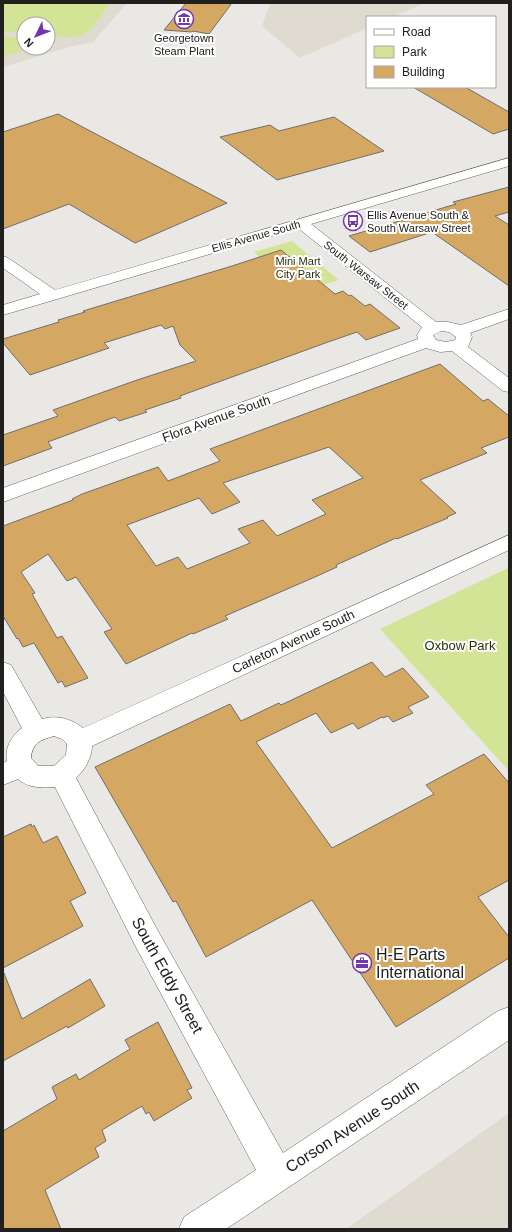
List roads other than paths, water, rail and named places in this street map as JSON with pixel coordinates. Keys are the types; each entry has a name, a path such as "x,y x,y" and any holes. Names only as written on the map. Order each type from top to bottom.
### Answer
{"street":[{"name":"Ellis Avenue South","path":"3,310 509,162"},
{"name":"South Warsaw Street","path":"300,223 430,334"},
{"path":"3,261 53,296"},
{"path":"509,314 458,339 509,387"},
{"name":"Flora Avenue South","path":"3,495 448,326 458,339"},
{"name":"Carleton Avenue South","path":"78,741 509,542"},
{"path":"3,671 36,730"},
{"path":"54,726 65,728 71,732 78,741 80,753 76,761 70,769 61,774 41,778 12,770 20,745 36,730 54,726"},
{"name":"South Eddy Street","path":"61,774 148,941 277,1175"},
{"name":"Corson Avenue South","path":"196,1229 509,1022"}],"place":[{"name":"Georgetown Steam Plant","path":"184,19"},
{"name":"Ellis Avenue South & South Warsaw Street","path":"353,221"},
{"name":"H-E Parts International","path":"362,963"}],"park label":[{"name":"Mini Mart City Park","path":"298,267"},
{"name":"Oxbow Park","path":"460,645"}]}
